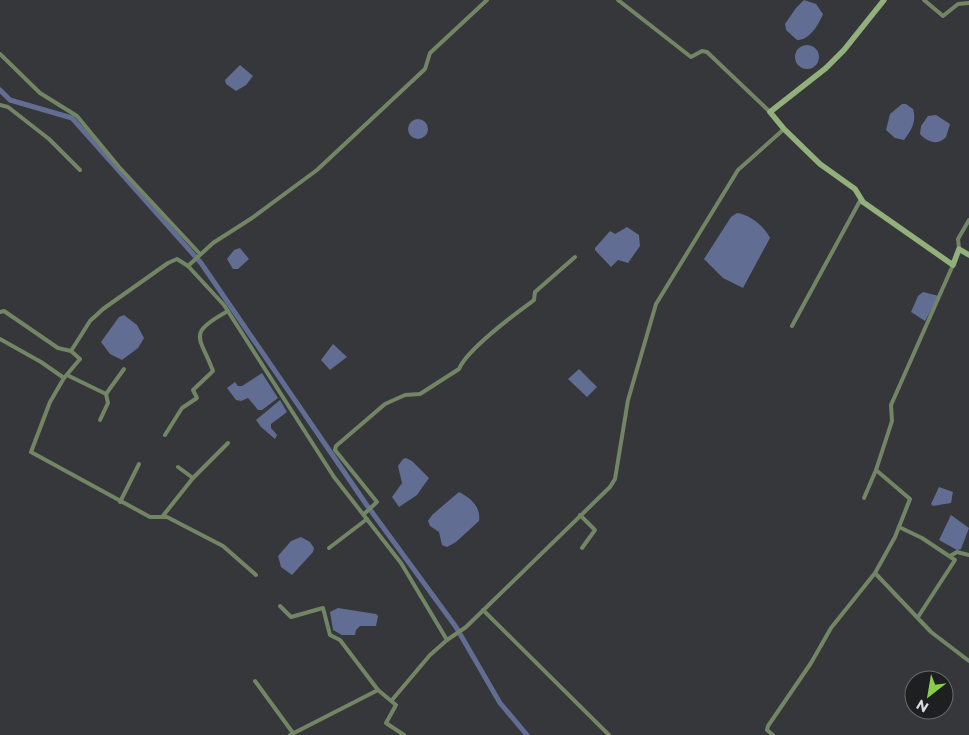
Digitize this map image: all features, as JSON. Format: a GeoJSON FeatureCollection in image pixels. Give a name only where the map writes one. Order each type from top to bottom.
{"type":"FeatureCollection","features":[{"type":"Feature","properties":{"kind":"street"},"geometry":{"type":"LineString","coordinates":[[188,266],[199,255],[298,186],[355,137],[376,114],[425,70],[427,58],[436,47],[487,0]]}},
{"type":"Feature","properties":{"kind":"street"},"geometry":{"type":"LineString","coordinates":[[618,0],[691,57],[702,51],[707,52],[770,112],[784,129],[820,164],[855,189],[861,198],[880,215],[954,264]]}},
{"type":"Feature","properties":{"kind":"street"},"geometry":{"type":"LineString","coordinates":[[770,112],[826,68],[844,50],[884,0]]}},
{"type":"Feature","properties":{"kind":"street"},"geometry":{"type":"LineString","coordinates":[[924,0],[943,16],[958,4],[969,3]]}},
{"type":"Feature","properties":{"kind":"street"},"geometry":{"type":"LineString","coordinates":[[0,54],[40,93],[78,116],[119,167],[199,255]]}},
{"type":"Feature","properties":{"kind":"street"},"geometry":{"type":"LineString","coordinates":[[0,105],[8,107],[50,139],[80,170]]}},
{"type":"Feature","properties":{"kind":"street"},"geometry":{"type":"LineString","coordinates":[[392,700],[430,655],[466,627],[610,487],[614,479],[628,400],[656,304],[674,271],[705,228],[738,170],[784,129]]}},
{"type":"Feature","properties":{"kind":"street"},"geometry":{"type":"LineString","coordinates":[[792,326],[861,198]]}},
{"type":"Feature","properties":{"kind":"street"},"geometry":{"type":"LineString","coordinates":[[864,498],[876,470],[892,421],[894,396],[954,264],[959,249],[958,239],[969,220]]}},
{"type":"Feature","properties":{"kind":"street"},"geometry":{"type":"LineString","coordinates":[[959,249],[969,255]]}},
{"type":"Feature","properties":{"kind":"street"},"geometry":{"type":"LineString","coordinates":[[366,513],[377,502],[335,450],[336,446],[385,404],[405,395],[420,394],[459,369],[460,364],[534,300],[534,292],[575,257]]}},
{"type":"Feature","properties":{"kind":"street"},"geometry":{"type":"LineString","coordinates":[[71,351],[90,321],[102,309],[177,259],[188,266],[228,312],[334,477],[366,513],[367,519],[401,563],[449,639]]}},
{"type":"Feature","properties":{"kind":"street"},"geometry":{"type":"LineString","coordinates":[[0,312],[4,311],[58,348],[71,351],[80,359],[50,402],[31,452],[150,517],[166,517],[223,546],[256,575]]}},
{"type":"Feature","properties":{"kind":"street"},"geometry":{"type":"LineString","coordinates":[[165,436],[182,408],[197,398],[193,390],[213,372],[200,344],[199,336],[202,330],[214,319],[228,312]]}},
{"type":"Feature","properties":{"kind":"street"},"geometry":{"type":"LineString","coordinates":[[0,340],[66,377],[106,394]]}},
{"type":"Feature","properties":{"kind":"street"},"geometry":{"type":"LineString","coordinates":[[100,420],[108,403],[106,394],[124,369]]}},
{"type":"Feature","properties":{"kind":"street"},"geometry":{"type":"LineString","coordinates":[[162,517],[193,478],[228,443]]}},
{"type":"Feature","properties":{"kind":"street"},"geometry":{"type":"LineString","coordinates":[[120,502],[139,464]]}},
{"type":"Feature","properties":{"kind":"street"},"geometry":{"type":"LineString","coordinates":[[178,467],[193,478]]}},
{"type":"Feature","properties":{"kind":"street"},"geometry":{"type":"LineString","coordinates":[[773,735],[767,730],[768,726],[811,663],[831,628],[875,573],[899,527],[910,499],[876,470]]}},
{"type":"Feature","properties":{"kind":"street"},"geometry":{"type":"LineString","coordinates":[[580,516],[594,530],[582,548]]}},
{"type":"Feature","properties":{"kind":"street"},"geometry":{"type":"LineString","coordinates":[[329,548],[367,519]]}},
{"type":"Feature","properties":{"kind":"street"},"geometry":{"type":"LineString","coordinates":[[899,527],[955,560],[918,617]]}},
{"type":"Feature","properties":{"kind":"street"},"geometry":{"type":"LineString","coordinates":[[950,556],[957,552],[969,555]]}},
{"type":"Feature","properties":{"kind":"street"},"geometry":{"type":"LineString","coordinates":[[875,573],[931,632],[969,661]]}},
{"type":"Feature","properties":{"kind":"street"},"geometry":{"type":"LineString","coordinates":[[280,606],[291,617],[323,608],[330,634],[340,640],[378,690],[396,705],[386,723],[404,735]]}},
{"type":"Feature","properties":{"kind":"street"},"geometry":{"type":"LineString","coordinates":[[483,610],[609,735]]}},
{"type":"Feature","properties":{"kind":"street"},"geometry":{"type":"LineString","coordinates":[[255,681],[292,734],[378,690]]}},
{"type":"Feature","properties":{"kind":"water"},"geometry":{"type":"Polygon","coordinates":[[[804,0],[816,4],[823,14],[816,27],[806,38],[797,40],[786,30],[785,24],[804,0]]]}},
{"type":"Feature","properties":{"kind":"water"},"geometry":{"type":"Polygon","coordinates":[[[807,45],[812,46],[818,52],[818,62],[812,68],[807,69],[802,68],[796,62],[795,57],[796,52],[802,46],[807,45]]]}},
{"type":"Feature","properties":{"kind":"water"},"geometry":{"type":"Polygon","coordinates":[[[240,65],[253,76],[246,85],[236,91],[226,84],[225,80],[240,65]]]}},
{"type":"Feature","properties":{"kind":"water"},"geometry":{"type":"Polygon","coordinates":[[[902,104],[906,104],[913,109],[914,113],[913,126],[904,140],[895,138],[886,130],[890,114],[902,104]]]}},
{"type":"Feature","properties":{"kind":"water"},"geometry":{"type":"Polygon","coordinates":[[[936,115],[950,124],[946,137],[943,140],[933,142],[920,134],[921,126],[928,116],[936,115]]]}},
{"type":"Feature","properties":{"kind":"water"},"geometry":{"type":"Polygon","coordinates":[[[418,119],[425,122],[428,129],[425,136],[418,139],[411,136],[408,129],[411,122],[418,119]]]}},
{"type":"Feature","properties":{"kind":"water"},"geometry":{"type":"Polygon","coordinates":[[[737,213],[747,216],[756,222],[770,238],[743,288],[723,278],[704,259],[731,217],[737,213]]]}},
{"type":"Feature","properties":{"kind":"water"},"geometry":{"type":"Polygon","coordinates":[[[627,227],[639,235],[640,246],[628,263],[618,260],[611,267],[595,248],[610,231],[615,234],[627,227]]]}},
{"type":"Feature","properties":{"kind":"water"},"geometry":{"type":"Polygon","coordinates":[[[240,248],[249,259],[238,269],[233,269],[227,259],[234,250],[240,248]]]}},
{"type":"Feature","properties":{"kind":"water"},"geometry":{"type":"Polygon","coordinates":[[[923,292],[939,296],[925,321],[911,312],[918,296],[923,292]]]}},
{"type":"Feature","properties":{"kind":"water"},"geometry":{"type":"Polygon","coordinates":[[[124,315],[137,325],[144,338],[138,348],[122,360],[110,354],[101,342],[119,317],[124,315]]]}},
{"type":"Feature","properties":{"kind":"water"},"geometry":{"type":"Polygon","coordinates":[[[333,344],[347,357],[330,370],[321,360],[333,344]]]}},
{"type":"Feature","properties":{"kind":"water"},"geometry":{"type":"Polygon","coordinates":[[[579,369],[597,387],[587,397],[568,379],[579,369]]]}},
{"type":"Feature","properties":{"kind":"water"},"geometry":{"type":"Polygon","coordinates":[[[262,373],[278,398],[262,410],[258,410],[248,398],[241,401],[236,400],[227,388],[235,382],[238,386],[242,386],[262,373]]]}},
{"type":"Feature","properties":{"kind":"water"},"geometry":{"type":"Polygon","coordinates":[[[280,400],[287,412],[271,424],[271,428],[277,435],[275,439],[256,420],[280,400]]]}},
{"type":"Feature","properties":{"kind":"water"},"geometry":{"type":"Polygon","coordinates":[[[406,458],[412,461],[429,478],[417,495],[399,507],[392,497],[402,483],[398,466],[406,458]]]}},
{"type":"Feature","properties":{"kind":"water"},"geometry":{"type":"Polygon","coordinates":[[[939,487],[953,492],[951,503],[933,506],[931,504],[939,487]]]}},
{"type":"Feature","properties":{"kind":"water"},"geometry":{"type":"Polygon","coordinates":[[[459,492],[477,507],[479,521],[456,542],[447,547],[442,545],[439,532],[430,526],[428,521],[432,515],[459,492]]]}},
{"type":"Feature","properties":{"kind":"water"},"geometry":{"type":"Polygon","coordinates":[[[951,515],[969,528],[961,549],[957,550],[939,540],[951,515]]]}},
{"type":"Feature","properties":{"kind":"water"},"geometry":{"type":"Polygon","coordinates":[[[301,537],[310,542],[314,548],[313,552],[292,575],[281,567],[278,556],[291,541],[301,537]]]}},
{"type":"Feature","properties":{"kind":"water"},"geometry":{"type":"Polygon","coordinates":[[[338,608],[376,614],[378,616],[376,626],[360,626],[356,630],[355,635],[342,635],[333,630],[330,612],[338,608]]]}},
{"type":"Feature","properties":{"kind":"waterway"},"geometry":{"type":"LineString","coordinates":[[0,90],[10,100],[72,118],[201,263],[366,504],[456,627],[500,703],[527,735]]}}]}
